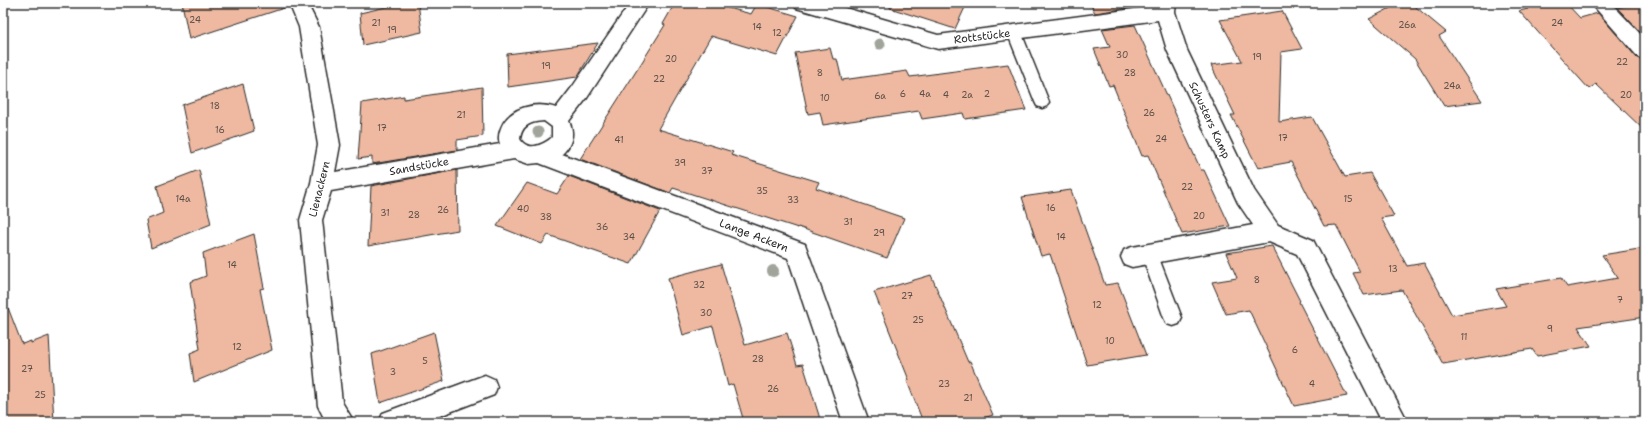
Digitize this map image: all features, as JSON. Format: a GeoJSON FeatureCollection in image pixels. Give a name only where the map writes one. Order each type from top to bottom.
{"type":"FeatureCollection","features":[{"type":"Feature","properties":{"kind":"street","name":"Lienackern"},"geometry":{"type":"LineString","coordinates":[[298,3],[309,27],[329,145],[322,183],[311,220],[330,406],[341,422]]}},
{"type":"Feature","properties":{"kind":"street"},"geometry":{"type":"LineString","coordinates":[[559,119],[580,92],[640,3]]}},
{"type":"Feature","properties":{"kind":"street","name":"Rottstücke"},"geometry":{"type":"LineString","coordinates":[[803,3],[938,42],[1014,32],[1166,8]]}},
{"type":"Feature","properties":{"kind":"street"},"geometry":{"type":"LineString","coordinates":[[1600,3],[1645,52]]}},
{"type":"Feature","properties":{"kind":"street","name":"Schusters Kamp"},"geometry":{"type":"LineString","coordinates":[[1166,8],[1177,50],[1246,196],[1270,232]]}},
{"type":"Feature","properties":{"kind":"street"},"geometry":{"type":"LineString","coordinates":[[515,150],[509,140],[512,128],[521,118],[534,113],[548,113],[559,119],[563,129],[561,139],[553,149],[541,155]]}},
{"type":"Feature","properties":{"kind":"street","name":"Sandstücke"},"geometry":{"type":"LineString","coordinates":[[322,183],[515,150],[526,155],[541,155]]}},
{"type":"Feature","properties":{"kind":"street","name":"Lange Ackern"},"geometry":{"type":"LineString","coordinates":[[541,155],[797,251],[856,422]]}},
{"type":"Feature","properties":{"kind":"street"},"geometry":{"type":"LineString","coordinates":[[1140,255],[1270,232],[1305,247],[1395,422]]}},
{"type":"Feature","properties":{"kind":"street"},"geometry":{"type":"LineString","coordinates":[[392,422],[485,387]]}},
{"type":"Feature","properties":{"kind":"lane"},"geometry":{"type":"LineString","coordinates":[[1014,32],[1042,102]]}},
{"type":"Feature","properties":{"kind":"lane"},"geometry":{"type":"LineString","coordinates":[[1140,255],[1173,318]]}},
{"type":"Feature","properties":{"kind":"building"},"geometry":{"type":"Polygon","coordinates":[[[182,3],[283,3],[284,8],[189,39],[182,3]]]}},
{"type":"Feature","properties":{"kind":"building"},"geometry":{"type":"Polygon","coordinates":[[[404,3],[418,3],[422,32],[363,45],[360,13],[404,3]]]}},
{"type":"Feature","properties":{"kind":"building"},"geometry":{"type":"Polygon","coordinates":[[[675,3],[710,3],[751,14],[757,4],[798,16],[777,56],[711,36],[658,129],[733,152],[731,155],[819,182],[816,188],[904,218],[887,258],[798,227],[673,188],[670,193],[580,159],[665,25],[663,24],[675,3]]]}},
{"type":"Feature","properties":{"kind":"building"},"geometry":{"type":"Polygon","coordinates":[[[891,3],[967,3],[955,29],[890,8],[891,3]]]}},
{"type":"Feature","properties":{"kind":"building"},"geometry":{"type":"Polygon","coordinates":[[[1090,3],[1125,3],[1128,8],[1095,13],[1090,3]]]}},
{"type":"Feature","properties":{"kind":"building"},"geometry":{"type":"Polygon","coordinates":[[[1400,3],[1411,3],[1446,32],[1439,36],[1482,101],[1444,106],[1415,59],[1369,19],[1400,3]]]}},
{"type":"Feature","properties":{"kind":"building"},"geometry":{"type":"Polygon","coordinates":[[[1522,3],[1566,3],[1580,18],[1598,13],[1637,58],[1645,61],[1645,131],[1596,84],[1589,89],[1519,11],[1528,9],[1522,3]]]}},
{"type":"Feature","properties":{"kind":"building"},"geometry":{"type":"Polygon","coordinates":[[[1635,3],[1645,3],[1645,37],[1617,8],[1635,3]]]}},
{"type":"Feature","properties":{"kind":"building"},"geometry":{"type":"Polygon","coordinates":[[[1282,11],[1302,49],[1281,52],[1279,122],[1312,117],[1345,177],[1370,173],[1394,216],[1381,218],[1407,266],[1424,263],[1452,315],[1506,306],[1496,289],[1561,278],[1567,287],[1618,278],[1602,255],[1645,248],[1645,317],[1578,327],[1591,346],[1537,356],[1532,349],[1443,364],[1402,290],[1364,295],[1353,273],[1360,272],[1336,225],[1324,226],[1291,162],[1258,168],[1231,115],[1235,115],[1211,65],[1242,61],[1220,20],[1282,11]]]}},
{"type":"Feature","properties":{"kind":"building"},"geometry":{"type":"Polygon","coordinates":[[[1135,25],[1201,170],[1204,170],[1230,226],[1182,234],[1148,155],[1142,156],[1113,85],[1109,86],[1094,49],[1110,47],[1102,29],[1135,25]]]}},
{"type":"Feature","properties":{"kind":"building"},"geometry":{"type":"Polygon","coordinates":[[[598,43],[577,77],[508,87],[507,54],[598,43]]]}},
{"type":"Feature","properties":{"kind":"building"},"geometry":{"type":"Polygon","coordinates":[[[830,48],[833,59],[837,59],[842,80],[907,71],[910,77],[1008,64],[1026,110],[965,119],[963,113],[922,119],[919,111],[823,125],[820,112],[808,114],[795,53],[830,48]]]}},
{"type":"Feature","properties":{"kind":"building"},"geometry":{"type":"Polygon","coordinates":[[[243,84],[254,131],[192,153],[182,105],[243,84]]]}},
{"type":"Feature","properties":{"kind":"building"},"geometry":{"type":"Polygon","coordinates":[[[482,87],[483,136],[457,140],[457,150],[372,164],[372,157],[358,159],[362,103],[404,96],[404,99],[482,87]]]}},
{"type":"Feature","properties":{"kind":"building"},"geometry":{"type":"Polygon","coordinates":[[[199,170],[211,224],[151,248],[146,220],[163,213],[157,186],[199,170]]]}},
{"type":"Feature","properties":{"kind":"building"},"geometry":{"type":"Polygon","coordinates":[[[457,170],[458,230],[368,246],[371,186],[457,170]]]}},
{"type":"Feature","properties":{"kind":"building"},"geometry":{"type":"Polygon","coordinates":[[[569,176],[660,211],[631,264],[548,235],[542,244],[497,226],[527,183],[557,194],[569,176]]]}},
{"type":"Feature","properties":{"kind":"building"},"geometry":{"type":"Polygon","coordinates":[[[1071,190],[1105,285],[1118,283],[1146,355],[1087,365],[1050,254],[1041,256],[1022,197],[1071,190]]]}},
{"type":"Feature","properties":{"kind":"building"},"geometry":{"type":"Polygon","coordinates":[[[254,234],[264,288],[260,289],[272,350],[194,382],[190,353],[200,349],[190,282],[206,276],[203,253],[254,234]]]}},
{"type":"Feature","properties":{"kind":"building"},"geometry":{"type":"Polygon","coordinates":[[[1272,246],[1347,396],[1294,406],[1249,310],[1226,314],[1212,282],[1237,278],[1226,253],[1272,246]]]}},
{"type":"Feature","properties":{"kind":"building"},"geometry":{"type":"Polygon","coordinates":[[[721,264],[745,345],[787,333],[797,365],[803,364],[821,422],[744,422],[733,384],[728,386],[713,326],[683,335],[668,278],[721,264]]]}},
{"type":"Feature","properties":{"kind":"building"},"geometry":{"type":"Polygon","coordinates":[[[931,275],[968,362],[970,361],[993,415],[971,422],[923,422],[907,381],[909,380],[874,292],[931,275]]]}},
{"type":"Feature","properties":{"kind":"building"},"geometry":{"type":"Polygon","coordinates":[[[5,300],[22,344],[31,341],[31,343],[49,336],[54,422],[3,422],[3,301],[5,300]]]}},
{"type":"Feature","properties":{"kind":"building"},"geometry":{"type":"Polygon","coordinates":[[[434,332],[444,381],[380,403],[372,354],[434,332]]]}}]}
